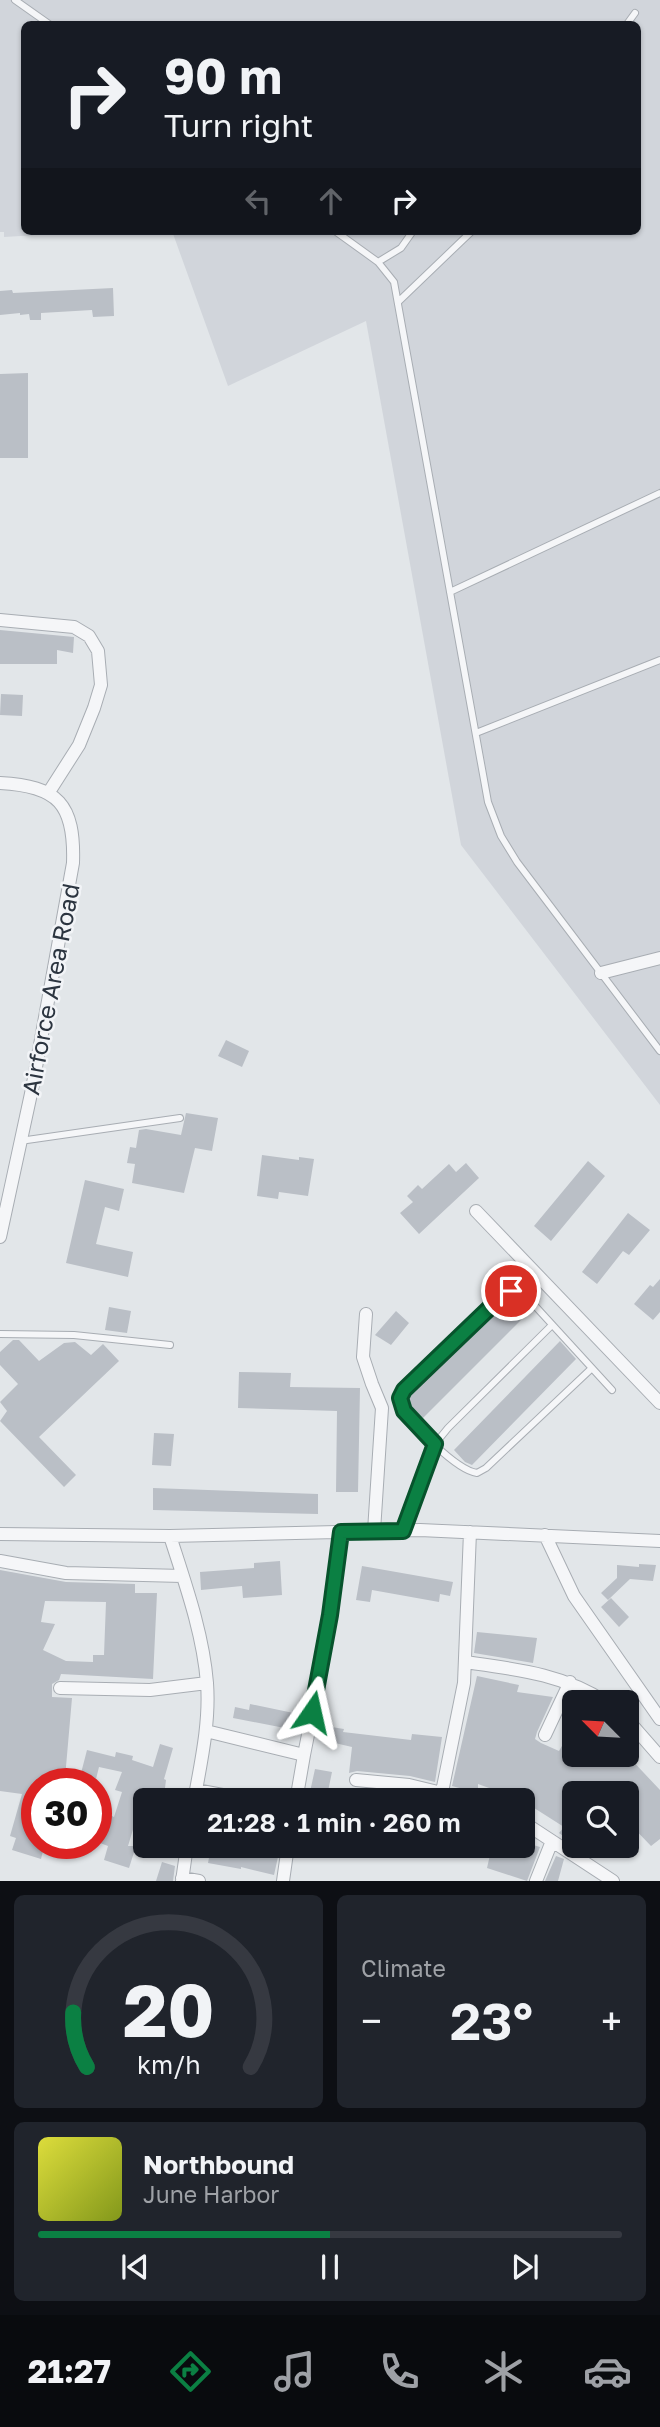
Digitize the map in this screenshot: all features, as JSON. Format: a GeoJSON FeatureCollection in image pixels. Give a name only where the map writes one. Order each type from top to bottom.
{"type":"FeatureCollection","features":[{"type":"Feature","properties":{"kind":"street"},"geometry":{"type":"LineString","coordinates":[[0,620],[74,627],[89,636],[98,651],[101,685],[79,745],[49,792],[35,786],[2,783]]}},
{"type":"Feature","properties":{"kind":"street","name":"Airforce Area Road"},"geometry":{"type":"LineString","coordinates":[[0,1237],[73,863],[74,839],[70,822],[62,806],[49,792]]}},
{"type":"Feature","properties":{"kind":"street"},"geometry":{"type":"LineString","coordinates":[[601,973],[660,958]]}},
{"type":"Feature","properties":{"kind":"street"},"geometry":{"type":"LineString","coordinates":[[476,1211],[660,1403]]}},
{"type":"Feature","properties":{"kind":"street"},"geometry":{"type":"LineString","coordinates":[[366,1314],[363,1357],[382,1408],[374,1531]]}},
{"type":"Feature","properties":{"kind":"street"},"geometry":{"type":"LineString","coordinates":[[0,1534],[170,1536],[403,1531],[658,1540],[660,1527]]}},
{"type":"Feature","properties":{"kind":"street"},"geometry":{"type":"LineString","coordinates":[[298,1788],[321,1669],[341,1532]]}},
{"type":"Feature","properties":{"kind":"street"},"geometry":{"type":"LineString","coordinates":[[443,1788],[464,1683],[470,1532]]}},
{"type":"Feature","properties":{"kind":"street"},"geometry":{"type":"LineString","coordinates":[[545,1535],[574,1596],[660,1719]]}},
{"type":"Feature","properties":{"kind":"street"},"geometry":{"type":"LineString","coordinates":[[170,1536],[201,1645],[207,1683],[206,1731],[196,1788]]}},
{"type":"Feature","properties":{"kind":"street"},"geometry":{"type":"LineString","coordinates":[[0,1561],[66,1573],[182,1576]]}},
{"type":"Feature","properties":{"kind":"street"},"geometry":{"type":"LineString","coordinates":[[465,1662],[531,1672],[570,1682],[588,1690]]}},
{"type":"Feature","properties":{"kind":"street"},"geometry":{"type":"LineString","coordinates":[[545,1735],[570,1682]]}},
{"type":"Feature","properties":{"kind":"street"},"geometry":{"type":"LineString","coordinates":[[60,1688],[150,1690],[207,1683]]}},
{"type":"Feature","properties":{"kind":"street"},"geometry":{"type":"LineString","coordinates":[[206,1731],[304,1755]]}},
{"type":"Feature","properties":{"kind":"street"},"geometry":{"type":"LineString","coordinates":[[639,1733],[660,1757]]}},
{"type":"Feature","properties":{"kind":"street"},"geometry":{"type":"LineString","coordinates":[[356,1780],[423,1788]]}},
{"type":"Feature","properties":{"kind":"street"},"geometry":{"type":"LineString","coordinates":[[535,1829],[613,1881]]}},
{"type":"Feature","properties":{"kind":"street"},"geometry":{"type":"LineString","coordinates":[[536,1881],[552,1840]]}},
{"type":"Feature","properties":{"kind":"street"},"geometry":{"type":"LineString","coordinates":[[185,1858],[182,1879],[199,1881]]}},
{"type":"Feature","properties":{"kind":"street"},"geometry":{"type":"LineString","coordinates":[[283,1881],[286,1858]]}},
{"type":"Feature","properties":{"kind":"lane"},"geometry":{"type":"LineString","coordinates":[[15,0],[45,21]]}},
{"type":"Feature","properties":{"kind":"lane"},"geometry":{"type":"LineString","coordinates":[[629,21],[635,13]]}},
{"type":"Feature","properties":{"kind":"lane"},"geometry":{"type":"LineString","coordinates":[[341,235],[378,262],[394,282],[488,802],[501,836],[517,862],[660,1051]]}},
{"type":"Feature","properties":{"kind":"lane"},"geometry":{"type":"LineString","coordinates":[[378,262],[401,248],[410,235]]}},
{"type":"Feature","properties":{"kind":"lane"},"geometry":{"type":"LineString","coordinates":[[398,302],[468,235]]}},
{"type":"Feature","properties":{"kind":"lane"},"geometry":{"type":"LineString","coordinates":[[450,592],[660,493]]}},
{"type":"Feature","properties":{"kind":"lane"},"geometry":{"type":"LineString","coordinates":[[476,733],[660,660]]}},
{"type":"Feature","properties":{"kind":"lane"},"geometry":{"type":"LineString","coordinates":[[20,1141],[180,1118]]}},
{"type":"Feature","properties":{"kind":"lane"},"geometry":{"type":"LineString","coordinates":[[592,1368],[486,1468],[477,1473],[463,1468],[435,1444],[404,1411],[400,1398],[404,1390],[503,1295],[511,1291],[519,1291],[526,1296],[551,1326],[592,1368],[611,1390]]}},
{"type":"Feature","properties":{"kind":"lane"},"geometry":{"type":"LineString","coordinates":[[403,1531],[435,1444],[551,1326]]}},
{"type":"Feature","properties":{"kind":"lane"},"geometry":{"type":"LineString","coordinates":[[0,1334],[74,1335],[170,1345]]}},
{"type":"Feature","properties":{"kind":"shaded area"},"geometry":{"type":"Polygon","coordinates":[[[0,0],[660,0],[660,1105],[461,845],[366,321],[228,386],[173,235],[641,235],[641,21],[21,21],[21,235],[38,235],[4,237],[4,232],[0,232],[0,0]]]}},
{"type":"Feature","properties":{"kind":"building"},"geometry":{"type":"Polygon","coordinates":[[[113,288],[114,316],[93,317],[92,310],[41,313],[41,320],[30,320],[29,314],[0,315],[0,291],[12,290],[13,293],[113,288]]]}},
{"type":"Feature","properties":{"kind":"building"},"geometry":{"type":"Polygon","coordinates":[[[28,373],[28,458],[0,458],[0,374],[28,373]]]}},
{"type":"Feature","properties":{"kind":"building"},"geometry":{"type":"Polygon","coordinates":[[[0,630],[74,637],[73,653],[57,650],[57,664],[0,664],[0,630]]]}},
{"type":"Feature","properties":{"kind":"building"},"geometry":{"type":"Polygon","coordinates":[[[1,694],[23,695],[22,716],[0,715],[1,694]]]}},
{"type":"Feature","properties":{"kind":"building"},"geometry":{"type":"Polygon","coordinates":[[[226,1040],[249,1051],[242,1067],[218,1056],[226,1040]]]}},
{"type":"Feature","properties":{"kind":"building"},"geometry":{"type":"Polygon","coordinates":[[[186,1113],[218,1118],[212,1151],[195,1148],[184,1193],[132,1183],[135,1164],[127,1163],[130,1147],[136,1148],[139,1130],[181,1135],[186,1113]]]}},
{"type":"Feature","properties":{"kind":"building"},"geometry":{"type":"Polygon","coordinates":[[[262,1155],[299,1160],[299,1157],[314,1159],[308,1196],[279,1192],[278,1199],[257,1196],[262,1155]]]}},
{"type":"Feature","properties":{"kind":"building"},"geometry":{"type":"Polygon","coordinates":[[[588,1161],[605,1176],[551,1241],[534,1226],[588,1161]]]}},
{"type":"Feature","properties":{"kind":"building"},"geometry":{"type":"Polygon","coordinates":[[[466,1163],[479,1178],[419,1234],[400,1213],[413,1202],[407,1196],[418,1185],[422,1189],[449,1164],[456,1172],[466,1163]]]}},
{"type":"Feature","properties":{"kind":"building"},"geometry":{"type":"Polygon","coordinates":[[[85,1180],[124,1189],[119,1211],[105,1207],[96,1244],[133,1252],[128,1277],[66,1263],[85,1180]]]}},
{"type":"Feature","properties":{"kind":"building"},"geometry":{"type":"Polygon","coordinates":[[[628,1213],[650,1230],[629,1255],[623,1251],[597,1284],[582,1272],[628,1213]]]}},
{"type":"Feature","properties":{"kind":"building"},"geometry":{"type":"Polygon","coordinates":[[[660,1279],[660,1312],[653,1320],[634,1304],[650,1285],[653,1287],[660,1279]]]}},
{"type":"Feature","properties":{"kind":"building"},"geometry":{"type":"Polygon","coordinates":[[[510,1298],[527,1314],[423,1418],[406,1403],[409,1394],[510,1298]]]}},
{"type":"Feature","properties":{"kind":"building"},"geometry":{"type":"Polygon","coordinates":[[[109,1307],[131,1311],[127,1333],[105,1330],[109,1307]]]}},
{"type":"Feature","properties":{"kind":"building"},"geometry":{"type":"Polygon","coordinates":[[[396,1311],[409,1323],[391,1345],[375,1335],[396,1311]]]}},
{"type":"Feature","properties":{"kind":"building"},"geometry":{"type":"Polygon","coordinates":[[[13,1340],[19,1340],[39,1361],[64,1343],[75,1342],[91,1355],[103,1344],[119,1361],[39,1437],[76,1475],[64,1487],[0,1421],[7,1411],[0,1402],[18,1384],[0,1365],[0,1352],[13,1340]]]}},
{"type":"Feature","properties":{"kind":"building"},"geometry":{"type":"Polygon","coordinates":[[[560,1341],[576,1359],[472,1465],[465,1462],[454,1450],[560,1341]]]}},
{"type":"Feature","properties":{"kind":"building"},"geometry":{"type":"Polygon","coordinates":[[[239,1372],[291,1373],[290,1387],[360,1388],[358,1492],[336,1492],[337,1411],[238,1408],[239,1372]]]}},
{"type":"Feature","properties":{"kind":"building"},"geometry":{"type":"Polygon","coordinates":[[[154,1433],[174,1434],[171,1466],[152,1465],[154,1433]]]}},
{"type":"Feature","properties":{"kind":"building"},"geometry":{"type":"Polygon","coordinates":[[[153,1488],[318,1494],[318,1514],[153,1510],[153,1488]]]}},
{"type":"Feature","properties":{"kind":"building"},"geometry":{"type":"Polygon","coordinates":[[[280,1561],[282,1595],[243,1598],[242,1586],[201,1590],[200,1572],[254,1568],[254,1563],[280,1561]]]}},
{"type":"Feature","properties":{"kind":"building"},"geometry":{"type":"Polygon","coordinates":[[[639,1564],[656,1565],[653,1581],[630,1579],[608,1600],[601,1593],[617,1578],[617,1565],[639,1567],[639,1564]]]}},
{"type":"Feature","properties":{"kind":"building"},"geometry":{"type":"Polygon","coordinates":[[[362,1566],[453,1582],[450,1596],[440,1594],[439,1602],[372,1590],[370,1602],[356,1600],[362,1566]]]}},
{"type":"Feature","properties":{"kind":"building"},"geometry":{"type":"Polygon","coordinates":[[[0,1570],[66,1582],[135,1584],[135,1593],[157,1593],[153,1679],[61,1674],[59,1680],[52,1684],[52,1697],[72,1698],[66,1768],[21,1768],[21,1794],[0,1791],[0,1570]],[[45,1601],[41,1622],[55,1624],[43,1650],[66,1661],[93,1662],[93,1655],[104,1655],[106,1602],[45,1601]]]}},
{"type":"Feature","properties":{"kind":"building"},"geometry":{"type":"Polygon","coordinates":[[[611,1598],[629,1617],[619,1627],[601,1607],[611,1598]]]}},
{"type":"Feature","properties":{"kind":"building"},"geometry":{"type":"Polygon","coordinates":[[[477,1632],[537,1638],[533,1663],[474,1653],[477,1632]]]}},
{"type":"Feature","properties":{"kind":"building"},"geometry":{"type":"Polygon","coordinates":[[[477,1676],[519,1685],[517,1692],[553,1697],[535,1739],[559,1751],[562,1746],[562,1768],[639,1768],[660,1790],[660,1839],[651,1846],[639,1834],[639,1781],[562,1781],[562,1826],[535,1809],[535,1788],[489,1788],[478,1784],[478,1788],[452,1786],[477,1676]]]}},
{"type":"Feature","properties":{"kind":"building"},"geometry":{"type":"Polygon","coordinates":[[[250,1704],[303,1715],[300,1731],[233,1718],[235,1707],[249,1710],[250,1704]]]}},
{"type":"Feature","properties":{"kind":"building"},"geometry":{"type":"Polygon","coordinates":[[[325,1726],[344,1729],[343,1732],[411,1740],[412,1734],[442,1737],[435,1782],[410,1776],[357,1771],[349,1773],[352,1747],[322,1740],[325,1726]]]}},
{"type":"Feature","properties":{"kind":"building"},"geometry":{"type":"Polygon","coordinates":[[[160,1744],[173,1748],[164,1779],[165,1788],[133,1788],[133,1829],[128,1846],[133,1846],[133,1855],[129,1868],[104,1860],[112,1859],[112,1816],[114,1817],[122,1792],[115,1790],[122,1772],[112,1768],[82,1768],[87,1750],[115,1757],[116,1752],[133,1756],[132,1760],[153,1767],[160,1744]]]}},
{"type":"Feature","properties":{"kind":"building"},"geometry":{"type":"Polygon","coordinates":[[[315,1769],[332,1772],[329,1788],[311,1788],[315,1769]]]}},
{"type":"Feature","properties":{"kind":"building"},"geometry":{"type":"Polygon","coordinates":[[[21,1798],[21,1853],[12,1850],[16,1838],[10,1836],[21,1798]]]}},
{"type":"Feature","properties":{"kind":"building"},"geometry":{"type":"Polygon","coordinates":[[[535,1846],[540,1847],[527,1881],[487,1868],[489,1858],[535,1858],[535,1846]]]}},
{"type":"Feature","properties":{"kind":"building"},"geometry":{"type":"Polygon","coordinates":[[[556,1856],[564,1859],[558,1881],[545,1881],[556,1856]]]}},
{"type":"Feature","properties":{"kind":"building"},"geometry":{"type":"Polygon","coordinates":[[[209,1858],[278,1858],[274,1875],[208,1863],[209,1858]]]}},
{"type":"Feature","properties":{"kind":"building"},"geometry":{"type":"Polygon","coordinates":[[[162,1862],[175,1866],[173,1881],[156,1881],[162,1862]]]}},
{"type":"Feature","properties":{"kind":"route"},"geometry":{"type":"LineString","coordinates":[[312,1712],[330,1615],[341,1532],[403,1531],[435,1444],[404,1411],[400,1398],[404,1390],[503,1295],[511,1291]]}}]}
